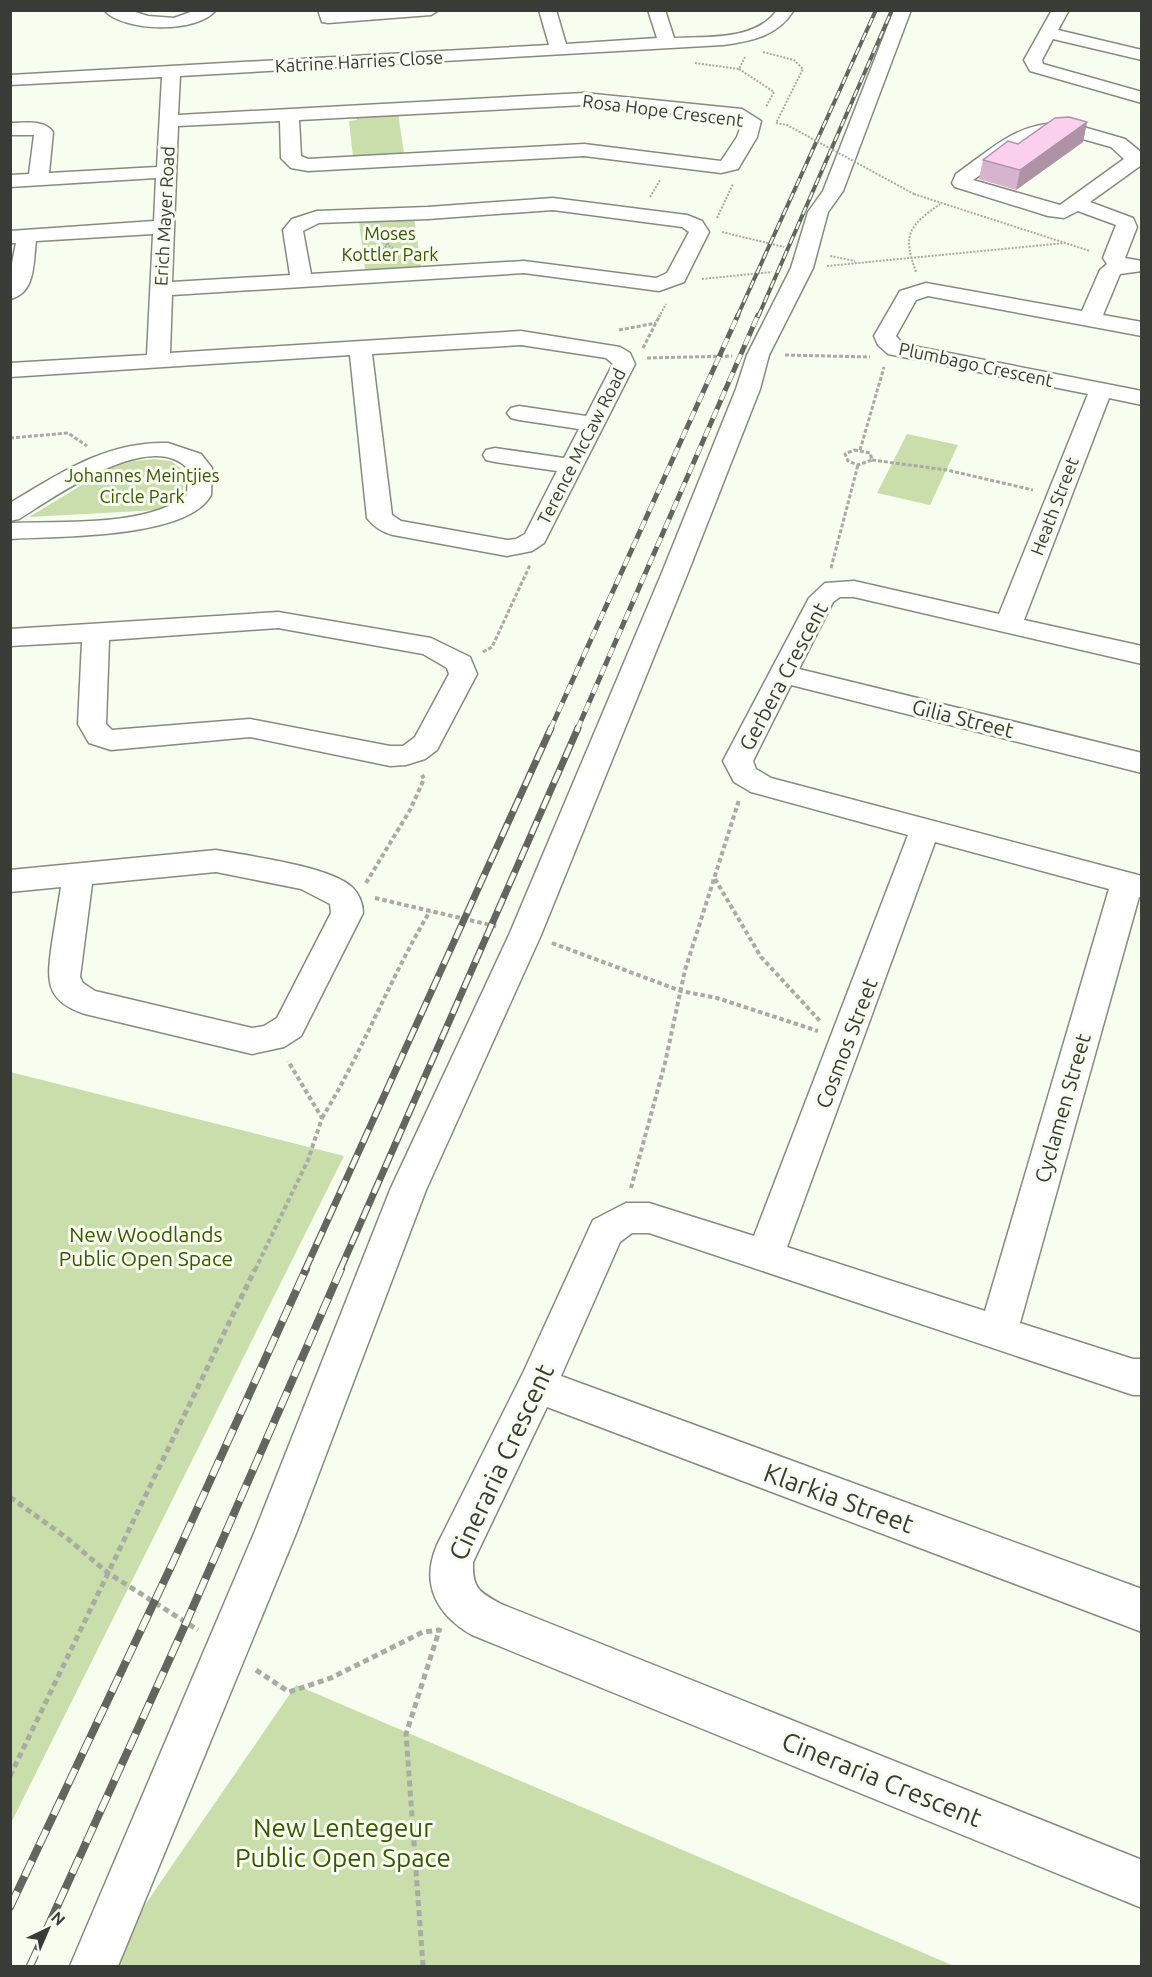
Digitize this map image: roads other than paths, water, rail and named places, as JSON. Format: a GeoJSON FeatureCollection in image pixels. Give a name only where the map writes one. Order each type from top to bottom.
{"type":"FeatureCollection","features":[{"type":"Feature","properties":{"kind":"street"},"geometry":{"type":"LineString","coordinates":[[112,10],[141,21],[159,22],[196,18],[208,10]]}},
{"type":"Feature","properties":{"kind":"street"},"geometry":{"type":"LineString","coordinates":[[332,62],[327,14],[431,10]]}},
{"type":"Feature","properties":{"kind":"street"},"geometry":{"type":"LineString","coordinates":[[547,10],[559,50]]}},
{"type":"Feature","properties":{"kind":"street"},"geometry":{"type":"LineString","coordinates":[[656,10],[667,44]]}},
{"type":"Feature","properties":{"kind":"street","name":"Katrine Harries Close"},"geometry":{"type":"LineString","coordinates":[[10,80],[708,42],[764,30],[783,18],[786,10]]}},
{"type":"Feature","properties":{"kind":"street"},"geometry":{"type":"LineString","coordinates":[[94,1966],[276,1531],[408,1191],[525,935],[674,575],[748,389],[758,355],[804,260],[818,212],[833,191],[888,43],[903,10]]}},
{"type":"Feature","properties":{"kind":"street"},"geometry":{"type":"LineString","coordinates":[[1061,10],[1033,60],[1036,67],[1142,98]]}},
{"type":"Feature","properties":{"kind":"street"},"geometry":{"type":"LineString","coordinates":[[1048,33],[1142,55]]}},
{"type":"Feature","properties":{"kind":"street","name":"Erich Mayer Road"},"geometry":{"type":"LineString","coordinates":[[158,360],[171,71]]}},
{"type":"Feature","properties":{"kind":"street","name":"Rosa Hope Crescent"},"geometry":{"type":"LineString","coordinates":[[169,121],[593,99],[749,117],[752,121],[747,137],[731,165],[728,166],[716,167],[584,150],[303,165],[291,158],[289,115]]}},
{"type":"Feature","properties":{"kind":"street"},"geometry":{"type":"LineString","coordinates":[[10,129],[35,128],[44,132],[38,180]]}},
{"type":"Feature","properties":{"kind":"street"},"geometry":{"type":"LineString","coordinates":[[1042,129],[1081,131],[1118,143],[1135,156],[1133,162],[1076,204],[1064,212],[1054,212],[966,185],[961,181],[1027,133],[1042,129]]}},
{"type":"Feature","properties":{"kind":"street"},"geometry":{"type":"LineString","coordinates":[[10,182],[166,172]]}},
{"type":"Feature","properties":{"kind":"street"},"geometry":{"type":"LineString","coordinates":[[161,288],[301,280],[365,276],[525,267],[653,285],[665,284],[674,280],[699,232],[695,225],[681,220],[553,204],[310,219],[295,226],[293,230],[301,280]]}},
{"type":"Feature","properties":{"kind":"street"},"geometry":{"type":"LineString","coordinates":[[1076,204],[1126,222],[1116,262],[1109,272],[1090,319]]}},
{"type":"Feature","properties":{"kind":"street"},"geometry":{"type":"LineString","coordinates":[[10,293],[19,286],[19,237],[164,227]]}},
{"type":"Feature","properties":{"kind":"street"},"geometry":{"type":"LineString","coordinates":[[1116,262],[1142,266]]}},
{"type":"Feature","properties":{"kind":"street","name":"Plumbago Crescent"},"geometry":{"type":"LineString","coordinates":[[1142,329],[926,289],[908,296],[886,340],[896,349],[1142,398]]}},
{"type":"Feature","properties":{"kind":"street","name":"Terence McCaw Road"},"geometry":{"type":"LineString","coordinates":[[10,370],[158,360],[521,338],[612,352],[622,358],[624,364],[535,538],[523,546],[507,548],[400,528],[383,521],[379,514],[360,348]]}},
{"type":"Feature","properties":{"kind":"street","name":"Heath Street"},"geometry":{"type":"LineString","coordinates":[[1009,623],[1101,390]]}},
{"type":"Feature","properties":{"kind":"street"},"geometry":{"type":"LineString","coordinates":[[519,413],[593,424]]}},
{"type":"Feature","properties":{"kind":"street"},"geometry":{"type":"LineString","coordinates":[[10,514],[107,459],[160,450],[186,455],[200,468],[201,492],[186,510],[165,518],[10,531]]}},
{"type":"Feature","properties":{"kind":"street"},"geometry":{"type":"LineString","coordinates":[[495,455],[571,466]]}},
{"type":"Feature","properties":{"kind":"street","name":"Gerbera Crescent"},"geometry":{"type":"LineString","coordinates":[[1134,885],[761,785],[744,775],[738,761],[822,598],[834,589],[854,588],[1142,655]]}},
{"type":"Feature","properties":{"kind":"street"},"geometry":{"type":"LineString","coordinates":[[10,638],[96,632],[278,620],[431,647],[460,663],[463,674],[427,743],[414,753],[390,756],[250,728],[118,740],[104,738],[95,732],[92,724],[96,632]]}},
{"type":"Feature","properties":{"kind":"street","name":"Gilia Street"},"geometry":{"type":"LineString","coordinates":[[784,674],[1142,762]]}},
{"type":"Feature","properties":{"kind":"street","name":"Cosmos Street"},"geometry":{"type":"LineString","coordinates":[[765,1256],[926,829]]}},
{"type":"Feature","properties":{"kind":"street"},"geometry":{"type":"LineString","coordinates":[[10,880],[216,861],[325,884],[349,893],[347,913],[289,1028],[272,1038],[252,1041],[76,997],[70,991],[64,977],[78,874]]}},
{"type":"Feature","properties":{"kind":"street","name":"Cyclamen Street"},"geometry":{"type":"LineString","coordinates":[[998,1333],[1134,885]]}},
{"type":"Feature","properties":{"kind":"street","name":"Cineraria Crescent"},"geometry":{"type":"LineString","coordinates":[[765,1256],[650,1218],[626,1218],[606,1231],[537,1385],[452,1560],[450,1576],[453,1590],[465,1608],[487,1620],[1142,1884]]}},
{"type":"Feature","properties":{"kind":"street"},"geometry":{"type":"LineString","coordinates":[[765,1256],[1133,1377],[1142,1377]]}},
{"type":"Feature","properties":{"kind":"street","name":"Klarkia Street"},"geometry":{"type":"LineString","coordinates":[[537,1385],[1142,1611]]}},
{"type":"Feature","properties":{"kind":"railway"},"geometry":{"type":"LineString","coordinates":[[737,317],[876,10]]}},
{"type":"Feature","properties":{"kind":"railway"},"geometry":{"type":"LineString","coordinates":[[758,317],[892,10]]}},
{"type":"Feature","properties":{"kind":"railway"},"geometry":{"type":"LineString","coordinates":[[550,730],[738,315]]}},
{"type":"Feature","properties":{"kind":"railway"},"geometry":{"type":"LineString","coordinates":[[577,730],[758,315]]}},
{"type":"Feature","properties":{"kind":"railway"},"geometry":{"type":"LineString","coordinates":[[305,1270],[551,728]]}},
{"type":"Feature","properties":{"kind":"railway"},"geometry":{"type":"LineString","coordinates":[[340,1270],[578,728]]}},
{"type":"Feature","properties":{"kind":"railway"},"geometry":{"type":"LineString","coordinates":[[10,1907],[175,1558],[306,1269]]}},
{"type":"Feature","properties":{"kind":"railway"},"geometry":{"type":"LineString","coordinates":[[30,1966],[186,1623],[341,1269]]}},
{"type":"Feature","properties":{"kind":"park label","name":"Moses Kottler Park"},"geometry":{"type":"Point","coordinates":[390,243]}},
{"type":"Feature","properties":{"kind":"park label","name":"Johannes Meintjies Circle Park"},"geometry":{"type":"Point","coordinates":[142,485]}},
{"type":"Feature","properties":{"kind":"park label","name":"New Woodlands Public Open Space"},"geometry":{"type":"Point","coordinates":[146,1246]}},
{"type":"Feature","properties":{"kind":"park label","name":"New Lentegeur Public Open Space"},"geometry":{"type":"Point","coordinates":[343,1842]}}]}
